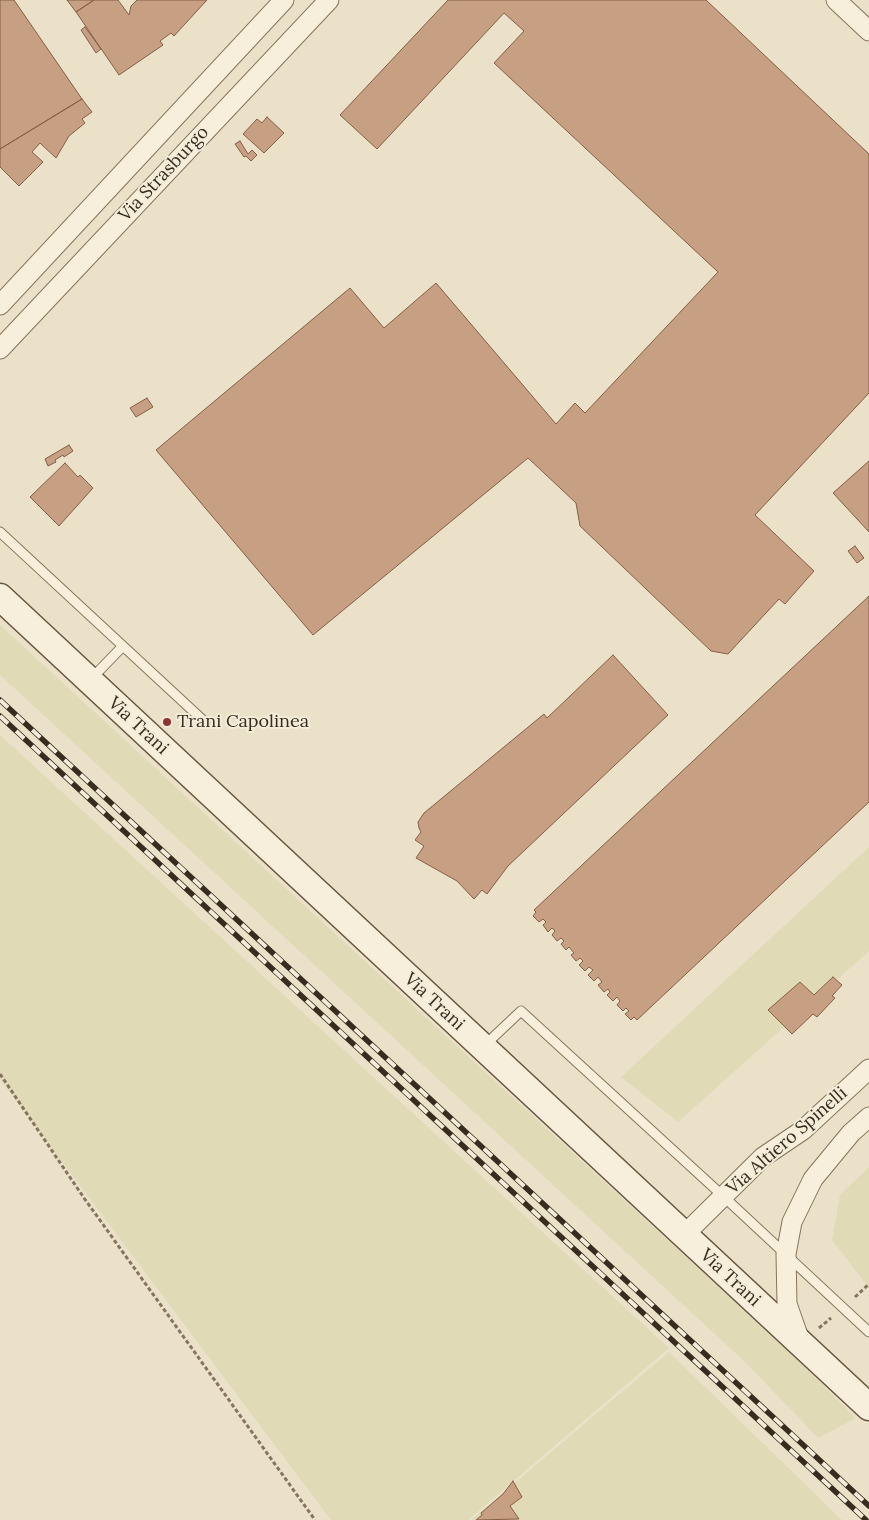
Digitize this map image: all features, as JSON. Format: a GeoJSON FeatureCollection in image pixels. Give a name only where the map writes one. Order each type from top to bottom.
{"type":"FeatureCollection","features":[{"type":"Feature","properties":{"kind":"main road","name":"Via Trani"},"geometry":{"type":"LineString","coordinates":[[0,597],[869,1407]]}},
{"type":"Feature","properties":{"kind":"street","name":"Via Strasburgo"},"geometry":{"type":"LineString","coordinates":[[0,306],[284,0]]}},
{"type":"Feature","properties":{"kind":"street","name":"Via Strasburgo"},"geometry":{"type":"LineString","coordinates":[[0,349],[329,0]]}},
{"type":"Feature","properties":{"kind":"street"},"geometry":{"type":"LineString","coordinates":[[836,0],[869,31]]}},
{"type":"Feature","properties":{"kind":"street","name":"Via Altiero Spinelli"},"geometry":{"type":"LineString","coordinates":[[684,1235],[763,1157],[803,1130],[869,1069]]}},
{"type":"Feature","properties":{"kind":"street","name":"Via Altiero Spinelli"},"geometry":{"type":"LineString","coordinates":[[802,1344],[787,1304],[786,1254],[792,1222],[813,1179],[852,1133],[869,1117]]}},
{"type":"Feature","properties":{"kind":"lane"},"geometry":{"type":"LineString","coordinates":[[0,532],[206,723]]}},
{"type":"Feature","properties":{"kind":"lane"},"geometry":{"type":"LineString","coordinates":[[90,680],[123,646]]}},
{"type":"Feature","properties":{"kind":"lane"},"geometry":{"type":"LineString","coordinates":[[483,1047],[521,1011],[869,1332]]}},
{"type":"Feature","properties":{"kind":"path"},"geometry":{"type":"LineString","coordinates":[[0,1074],[84,1198],[315,1520]]}},
{"type":"Feature","properties":{"kind":"shaded area"},"geometry":{"type":"Polygon","coordinates":[[[0,625],[789,1352],[856,1418],[818,1438],[744,1361],[0,675],[0,625]]]}},
{"type":"Feature","properties":{"kind":"shaded area"},"geometry":{"type":"Polygon","coordinates":[[[0,735],[669,1348],[468,1520],[331,1520],[0,1079],[0,735]]]}},
{"type":"Feature","properties":{"kind":"shaded area"},"geometry":{"type":"Polygon","coordinates":[[[869,847],[869,951],[678,1122],[621,1077],[869,847]]]}},
{"type":"Feature","properties":{"kind":"shaded area"},"geometry":{"type":"Polygon","coordinates":[[[869,1167],[869,1288],[832,1240],[840,1195],[869,1167]]]}},
{"type":"Feature","properties":{"kind":"shaded area"},"geometry":{"type":"Polygon","coordinates":[[[669,1352],[842,1520],[471,1520],[669,1352]]]}},
{"type":"Feature","properties":{"kind":"building"},"geometry":{"type":"Polygon","coordinates":[[[0,0],[14,0],[82,99],[0,149],[0,0]]]}},
{"type":"Feature","properties":{"kind":"building"},"geometry":{"type":"Polygon","coordinates":[[[67,0],[94,0],[76,12],[67,0]]]}},
{"type":"Feature","properties":{"kind":"building"},"geometry":{"type":"Polygon","coordinates":[[[94,0],[118,0],[129,15],[131,6],[137,0],[207,0],[174,36],[171,33],[160,41],[163,45],[119,75],[76,12],[94,0]]]}},
{"type":"Feature","properties":{"kind":"building"},"geometry":{"type":"Polygon","coordinates":[[[448,0],[706,0],[869,154],[869,393],[755,515],[814,571],[785,604],[779,599],[728,654],[711,651],[580,526],[576,503],[528,458],[313,635],[156,450],[350,288],[384,328],[436,283],[556,424],[575,403],[585,413],[718,272],[494,63],[524,31],[504,13],[377,149],[340,115],[448,0]]]}},
{"type":"Feature","properties":{"kind":"building"},"geometry":{"type":"Polygon","coordinates":[[[85,27],[101,49],[96,53],[81,30],[85,27]]]}},
{"type":"Feature","properties":{"kind":"building"},"geometry":{"type":"Polygon","coordinates":[[[82,99],[92,112],[82,119],[85,123],[69,136],[56,158],[40,143],[32,152],[43,162],[19,186],[0,167],[0,149],[82,99]]]}},
{"type":"Feature","properties":{"kind":"building"},"geometry":{"type":"Polygon","coordinates":[[[267,117],[284,133],[264,153],[243,134],[257,119],[262,123],[267,117]]]}},
{"type":"Feature","properties":{"kind":"building"},"geometry":{"type":"Polygon","coordinates":[[[240,141],[248,154],[252,150],[257,155],[251,161],[246,156],[244,157],[235,144],[240,141]]]}},
{"type":"Feature","properties":{"kind":"building"},"geometry":{"type":"Polygon","coordinates":[[[147,398],[153,407],[136,417],[130,408],[147,398]]]}},
{"type":"Feature","properties":{"kind":"building"},"geometry":{"type":"Polygon","coordinates":[[[69,445],[73,451],[64,457],[63,455],[55,460],[56,462],[48,466],[45,459],[69,445]]]}},
{"type":"Feature","properties":{"kind":"building"},"geometry":{"type":"Polygon","coordinates":[[[869,461],[869,532],[833,493],[869,461]]]}},
{"type":"Feature","properties":{"kind":"building"},"geometry":{"type":"Polygon","coordinates":[[[65,463],[78,477],[80,475],[93,488],[59,526],[30,497],[65,463]]]}},
{"type":"Feature","properties":{"kind":"building"},"geometry":{"type":"Polygon","coordinates":[[[855,546],[864,558],[857,563],[848,551],[855,546]]]}},
{"type":"Feature","properties":{"kind":"building"},"geometry":{"type":"Polygon","coordinates":[[[869,596],[869,802],[637,1020],[634,1017],[631,1020],[625,1014],[629,1011],[626,1008],[623,1011],[617,1005],[620,1001],[617,997],[613,1001],[607,995],[610,992],[608,989],[604,992],[598,985],[602,982],[598,977],[594,981],[588,975],[593,970],[589,967],[585,971],[579,965],[583,961],[580,958],[576,961],[571,955],[574,953],[569,947],[566,950],[561,944],[564,941],[561,938],[557,941],[552,935],[555,931],[552,928],[548,932],[543,925],[546,922],[543,919],[539,922],[533,916],[536,912],[534,910],[869,596]]]}},
{"type":"Feature","properties":{"kind":"building"},"geometry":{"type":"Polygon","coordinates":[[[613,655],[668,715],[508,866],[487,894],[482,890],[474,899],[457,881],[416,858],[424,846],[415,840],[421,832],[418,822],[424,813],[544,714],[547,718],[613,655]]]}},
{"type":"Feature","properties":{"kind":"building"},"geometry":{"type":"Polygon","coordinates":[[[833,977],[842,985],[832,996],[835,998],[817,1017],[813,1014],[792,1034],[768,1010],[800,982],[814,995],[833,977]]]}},
{"type":"Feature","properties":{"kind":"building"},"geometry":{"type":"Polygon","coordinates":[[[513,1481],[522,1497],[510,1506],[519,1519],[476,1520],[482,1515],[481,1513],[503,1494],[513,1481]]]}},
{"type":"Feature","properties":{"kind":"railway"},"geometry":{"type":"LineString","coordinates":[[0,700],[869,1506]]}},
{"type":"Feature","properties":{"kind":"railway"},"geometry":{"type":"LineString","coordinates":[[0,716],[866,1520]]}},
{"type":"Feature","properties":{"kind":"place","name":"Trani Capolinea"},"geometry":{"type":"Point","coordinates":[167,722]}}]}
